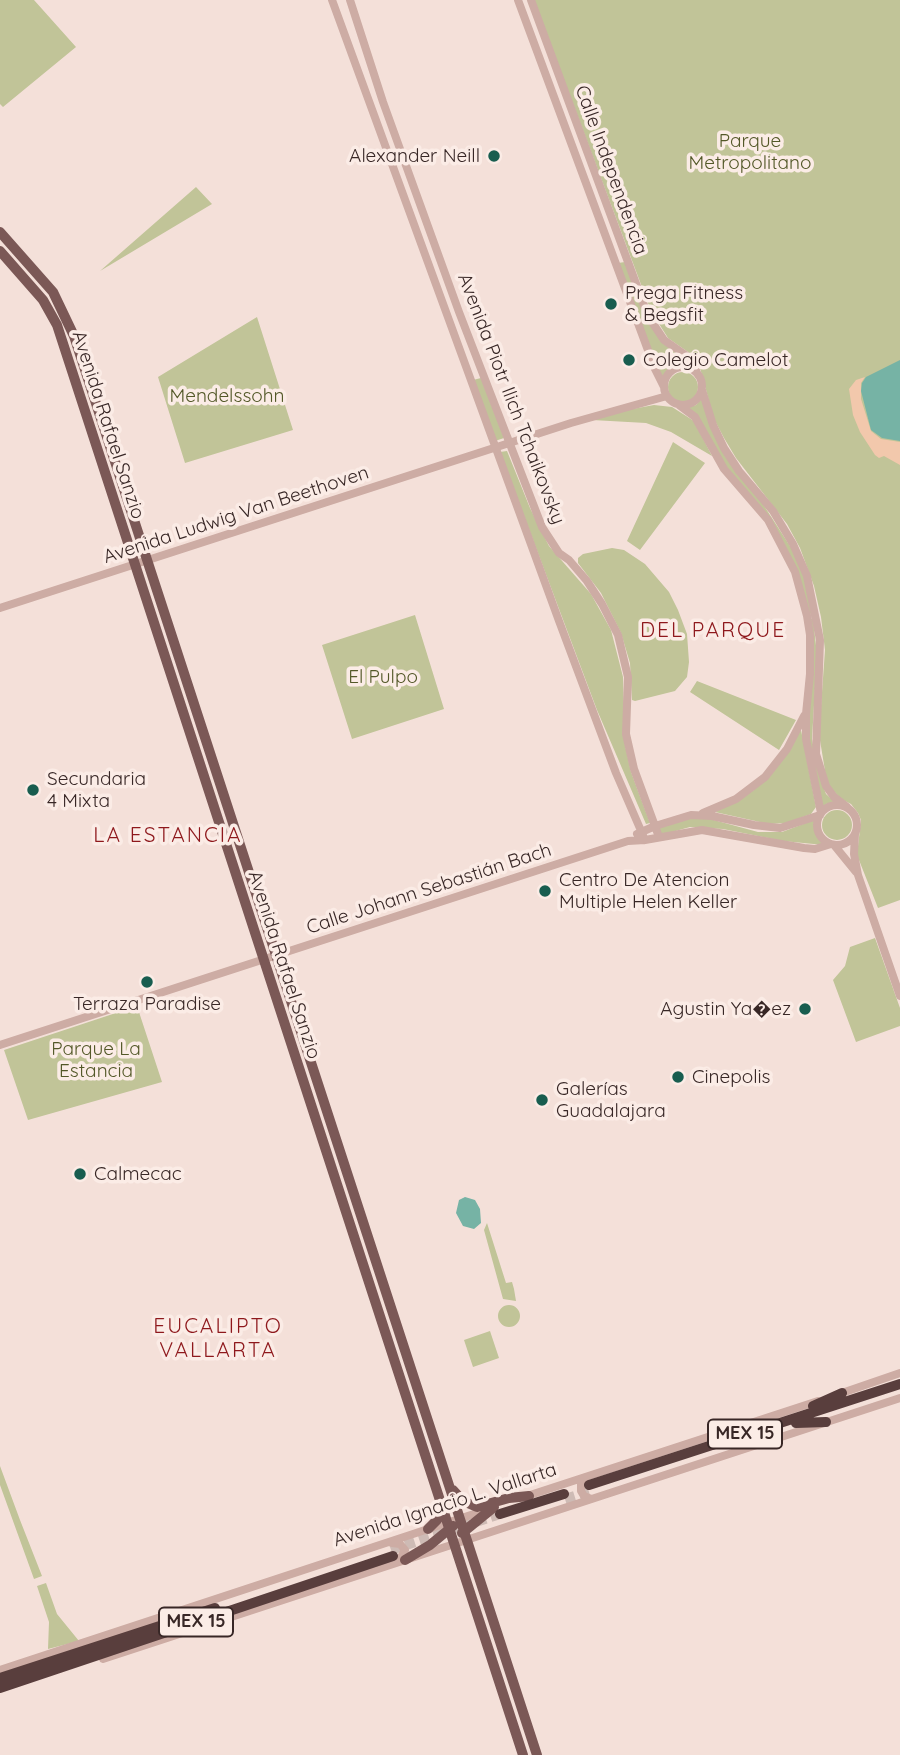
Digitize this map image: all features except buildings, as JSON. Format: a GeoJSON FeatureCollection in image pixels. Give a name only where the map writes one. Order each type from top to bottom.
{"type":"FeatureCollection","features":[{"type":"Feature","properties":{"kind":"highway","name":"Avenida Ignacio L. Vallarta"},"geometry":{"type":"LineString","coordinates":[[589,1488],[796,1423],[900,1387]]}},
{"type":"Feature","properties":{"kind":"highway","name":"Avenida Ignacio L. Vallarta"},"geometry":{"type":"LineString","coordinates":[[589,1488],[765,1428],[900,1387]]}},
{"type":"Feature","properties":{"kind":"highway"},"geometry":{"type":"LineString","coordinates":[[765,1428],[842,1393]]}},
{"type":"Feature","properties":{"kind":"highway"},"geometry":{"type":"LineString","coordinates":[[796,1423],[825,1422]]}},
{"type":"Feature","properties":{"kind":"highway","name":"Avenida Ignacio L. Vallarta"},"geometry":{"type":"LineString","coordinates":[[499,1514],[567,1499]]}},
{"type":"Feature","properties":{"kind":"highway","name":"Avenida Ignacio L. Vallarta"},"geometry":{"type":"LineString","coordinates":[[0,1690],[394,1555]]}},
{"type":"Feature","properties":{"kind":"highway","name":"Avenida Ignacio L. Vallarta"},"geometry":{"type":"LineString","coordinates":[[0,1678],[394,1555]]}},
{"type":"Feature","properties":{"kind":"highway"},"geometry":{"type":"LineString","coordinates":[[231,1617],[305,1586]]}},
{"type":"Feature","properties":{"kind":"highway"},"geometry":{"type":"LineString","coordinates":[[71,1655],[107,1635]]}},
{"type":"Feature","properties":{"kind":"highway"},"geometry":{"type":"LineString","coordinates":[[0,1690],[88,1664]]}},
{"type":"Feature","properties":{"kind":"main road","name":"Avenida Rafael Sanzio"},"geometry":{"type":"LineString","coordinates":[[0,232],[53,292],[66,316],[537,1755]]}},
{"type":"Feature","properties":{"kind":"main road","name":"Avenida Rafael Sanzio"},"geometry":{"type":"LineString","coordinates":[[0,251],[54,315],[523,1755]]}},
{"type":"Feature","properties":{"kind":"main road"},"geometry":{"type":"LineString","coordinates":[[450,1486],[463,1501],[477,1507],[509,1498],[529,1496]]}},
{"type":"Feature","properties":{"kind":"main road"},"geometry":{"type":"LineString","coordinates":[[428,1529],[437,1520],[439,1499]]}},
{"type":"Feature","properties":{"kind":"main road"},"geometry":{"type":"LineString","coordinates":[[454,1545],[499,1514]]}},
{"type":"Feature","properties":{"kind":"main road"},"geometry":{"type":"LineString","coordinates":[[394,1555],[460,1518]]}},
{"type":"Feature","properties":{"kind":"street","name":"Avenida Piotr Ilich Tchaikovsky"},"geometry":{"type":"LineString","coordinates":[[332,0],[611,761],[643,836]]}},
{"type":"Feature","properties":{"kind":"street","name":"Avenida Piotr Ilich Tchaikovsky"},"geometry":{"type":"LineString","coordinates":[[350,0],[387,114],[508,443],[546,536],[587,581],[603,604],[618,635],[628,677],[626,734],[634,769],[659,837]]}},
{"type":"Feature","properties":{"kind":"street","name":"Calle Independencia"},"geometry":{"type":"LineString","coordinates":[[518,0],[665,392]]}},
{"type":"Feature","properties":{"kind":"street","name":"Calle Independencia"},"geometry":{"type":"LineString","coordinates":[[531,0],[648,316],[663,340],[691,359],[698,375]]}},
{"type":"Feature","properties":{"kind":"street"},"geometry":{"type":"LineString","coordinates":[[858,875],[844,855],[819,832],[821,814],[808,751],[806,714],[812,615],[778,537],[761,511],[724,468],[695,417],[665,392],[666,378],[677,369],[686,368],[698,375],[713,425],[724,448],[739,471],[773,511],[793,544],[807,576],[820,660],[816,754],[826,786],[834,797],[852,811],[857,822],[855,854],[858,875],[900,996]]}},
{"type":"Feature","properties":{"kind":"street"},"geometry":{"type":"LineString","coordinates":[[679,405],[692,403],[702,390]]}},
{"type":"Feature","properties":{"kind":"street","name":"Avenida Ludwig Van Beethoven"},"geometry":{"type":"LineString","coordinates":[[0,608],[665,392]]}},
{"type":"Feature","properties":{"kind":"street"},"geometry":{"type":"LineString","coordinates":[[699,815],[737,799],[759,782],[787,749],[806,714]]}},
{"type":"Feature","properties":{"kind":"street"},"geometry":{"type":"LineString","coordinates":[[821,814],[833,806],[847,807]]}},
{"type":"Feature","properties":{"kind":"street","name":"Calle Johann Sebastián Bach"},"geometry":{"type":"LineString","coordinates":[[643,836],[655,825],[699,815],[780,828],[821,814]]}},
{"type":"Feature","properties":{"kind":"street","name":"Calle Johann Sebastián Bach"},"geometry":{"type":"LineString","coordinates":[[0,1045],[643,836],[659,837],[702,830],[804,848],[815,849],[832,845]]}},
{"type":"Feature","properties":{"kind":"street"},"geometry":{"type":"LineString","coordinates":[[832,845],[846,843],[855,834]]}},
{"type":"Feature","properties":{"kind":"street","name":"Avenida Ignacio L. Vallarta"},"geometry":{"type":"LineString","coordinates":[[465,1536],[900,1373]]}},
{"type":"Feature","properties":{"kind":"street","name":"Avenida Ignacio L. Vallarta"},"geometry":{"type":"LineString","coordinates":[[460,1518],[499,1514],[529,1496],[573,1482],[589,1488],[825,1422],[900,1398]]}},
{"type":"Feature","properties":{"kind":"street"},"geometry":{"type":"LineString","coordinates":[[567,1499],[578,1494],[573,1482]]}},
{"type":"Feature","properties":{"kind":"street","name":"Avenida Ignacio L. Vallarta"},"geometry":{"type":"LineString","coordinates":[[88,1664],[231,1617],[394,1555],[428,1529],[448,1526]]}},
{"type":"Feature","properties":{"kind":"street","name":"Avenida Ignacio L. Vallarta"},"geometry":{"type":"LineString","coordinates":[[0,1670],[107,1635],[394,1555],[454,1545]]}},
{"type":"Feature","properties":{"kind":"green space"},"geometry":{"type":"Polygon","coordinates":[[[0,0],[34,0],[76,47],[3,107],[0,104],[0,0]]]}},
{"type":"Feature","properties":{"kind":"green space","name":"Parque Metropolitano"},"geometry":{"type":"Polygon","coordinates":[[[534,0],[900,0],[900,900],[878,908],[857,855],[861,820],[851,804],[841,799],[829,786],[826,777],[819,734],[825,650],[814,586],[800,548],[787,524],[736,458],[724,438],[714,419],[700,368],[688,352],[668,338],[651,311],[534,0]]]}},
{"type":"Feature","properties":{"kind":"green space"},"geometry":{"type":"Polygon","coordinates":[[[196,187],[212,204],[100,271],[196,187]]]}},
{"type":"Feature","properties":{"kind":"green space"},"geometry":{"type":"Polygon","coordinates":[[[625,262],[644,313],[691,366],[678,366],[667,370],[663,380],[618,263],[625,262]]]}},
{"type":"Feature","properties":{"kind":"green space","name":"Mendelssohn"},"geometry":{"type":"Polygon","coordinates":[[[257,317],[293,430],[185,463],[158,377],[257,317]]]}},
{"type":"Feature","properties":{"kind":"green space"},"geometry":{"type":"Polygon","coordinates":[[[683,372],[694,376],[698,387],[694,398],[683,402],[672,398],[668,387],[672,376],[683,372]]]}},
{"type":"Feature","properties":{"kind":"green space"},"geometry":{"type":"Polygon","coordinates":[[[481,378],[504,438],[495,441],[473,380],[481,378]]]}},
{"type":"Feature","properties":{"kind":"green space"},"geometry":{"type":"Polygon","coordinates":[[[702,398],[708,419],[801,563],[815,613],[808,614],[780,536],[726,467],[687,408],[696,405],[702,398]]]}},
{"type":"Feature","properties":{"kind":"green space"},"geometry":{"type":"Polygon","coordinates":[[[654,405],[672,407],[694,421],[712,456],[671,432],[646,423],[592,420],[654,405]]]}},
{"type":"Feature","properties":{"kind":"green space"},"geometry":{"type":"Polygon","coordinates":[[[673,442],[705,463],[640,550],[627,541],[673,442]]]}},
{"type":"Feature","properties":{"kind":"green space"},"geometry":{"type":"Polygon","coordinates":[[[507,451],[549,546],[591,594],[611,630],[623,677],[625,745],[631,772],[650,823],[646,824],[597,710],[500,452],[507,451]]]}},
{"type":"Feature","properties":{"kind":"green space"},"geometry":{"type":"Polygon","coordinates":[[[612,548],[624,550],[645,564],[669,592],[678,610],[687,634],[689,662],[687,677],[675,691],[632,700],[630,663],[621,633],[601,593],[578,563],[578,558],[583,554],[612,548]]]}},
{"type":"Feature","properties":{"kind":"green space","name":"El Pulpo"},"geometry":{"type":"Polygon","coordinates":[[[415,615],[444,709],[352,739],[322,645],[415,615]]]}},
{"type":"Feature","properties":{"kind":"green space"},"geometry":{"type":"Polygon","coordinates":[[[810,619],[813,619],[817,654],[812,739],[818,772],[826,794],[836,803],[823,806],[808,738],[810,619]]]}},
{"type":"Feature","properties":{"kind":"green space"},"geometry":{"type":"Polygon","coordinates":[[[697,681],[796,720],[779,750],[690,692],[697,681]]]}},
{"type":"Feature","properties":{"kind":"green space"},"geometry":{"type":"Polygon","coordinates":[[[801,730],[816,807],[811,814],[786,823],[769,824],[715,812],[754,790],[801,730]]]}},
{"type":"Feature","properties":{"kind":"green space"},"geometry":{"type":"Polygon","coordinates":[[[837,810],[848,814],[852,825],[848,836],[837,840],[826,836],[822,825],[826,814],[837,810]]]}},
{"type":"Feature","properties":{"kind":"green space"},"geometry":{"type":"Polygon","coordinates":[[[688,819],[710,819],[758,832],[782,832],[814,820],[815,830],[824,845],[783,841],[723,829],[690,827],[661,835],[658,828],[688,819]]]}},
{"type":"Feature","properties":{"kind":"green space"},"geometry":{"type":"Polygon","coordinates":[[[875,938],[900,1008],[900,1026],[856,1042],[833,980],[845,966],[850,947],[875,938]]]}},
{"type":"Feature","properties":{"kind":"green space","name":"Parque La Estancia"},"geometry":{"type":"Polygon","coordinates":[[[137,1006],[162,1082],[28,1120],[4,1050],[137,1006]]]}},
{"type":"Feature","properties":{"kind":"green space"},"geometry":{"type":"Polygon","coordinates":[[[487,1223],[506,1283],[512,1282],[516,1301],[503,1299],[484,1230],[487,1223]]]}},
{"type":"Feature","properties":{"kind":"green space"},"geometry":{"type":"Polygon","coordinates":[[[509,1305],[517,1308],[520,1316],[517,1324],[509,1327],[501,1324],[498,1316],[501,1308],[509,1305]]]}},
{"type":"Feature","properties":{"kind":"green space"},"geometry":{"type":"Polygon","coordinates":[[[490,1331],[499,1358],[473,1367],[464,1340],[490,1331]]]}},
{"type":"Feature","properties":{"kind":"green space"},"geometry":{"type":"Polygon","coordinates":[[[0,1466],[42,1576],[34,1579],[0,1485],[0,1466]]]}},
{"type":"Feature","properties":{"kind":"green space"},"geometry":{"type":"Polygon","coordinates":[[[46,1583],[57,1614],[79,1641],[48,1649],[49,1622],[37,1586],[46,1583]]]}},
{"type":"Feature","properties":{"kind":"sand"},"geometry":{"type":"Polygon","coordinates":[[[865,377],[861,383],[861,399],[871,431],[881,439],[900,442],[900,465],[884,456],[879,458],[875,455],[853,415],[849,389],[856,380],[865,377]]]}},
{"type":"Feature","properties":{"kind":"water"},"geometry":{"type":"Polygon","coordinates":[[[900,360],[900,441],[882,438],[871,430],[861,391],[866,377],[900,360]]]}},
{"type":"Feature","properties":{"kind":"water"},"geometry":{"type":"Polygon","coordinates":[[[465,1197],[475,1200],[480,1209],[481,1223],[474,1229],[463,1226],[456,1213],[459,1200],[465,1197]]]}},
{"type":"Feature","properties":{"kind":"tunnel"},"geometry":{"type":"LineString","coordinates":[[565,1499],[591,1491]]}},
{"type":"Feature","properties":{"kind":"tunnel"},"geometry":{"type":"LineString","coordinates":[[391,1550],[500,1514]]}},
{"type":"Feature","properties":{"kind":"place","name":"Alexander Neill"},"geometry":{"type":"Point","coordinates":[494,156]}},
{"type":"Feature","properties":{"kind":"place","name":"Prega Fitness & Begsfit"},"geometry":{"type":"Point","coordinates":[611,304]}},
{"type":"Feature","properties":{"kind":"place","name":"Colegio Camelot"},"geometry":{"type":"Point","coordinates":[629,360]}},
{"type":"Feature","properties":{"kind":"place","name":"Secundaria 4 Mixta"},"geometry":{"type":"Point","coordinates":[33,790]}},
{"type":"Feature","properties":{"kind":"place","name":"Centro De Atencion Multiple Helen Keller"},"geometry":{"type":"Point","coordinates":[545,891]}},
{"type":"Feature","properties":{"kind":"place","name":"Terraza Paradise"},"geometry":{"type":"Point","coordinates":[147,982]}},
{"type":"Feature","properties":{"kind":"place","name":"Agustin Ya�ez"},"geometry":{"type":"Point","coordinates":[805,1009]}},
{"type":"Feature","properties":{"kind":"place","name":"Cinepolis"},"geometry":{"type":"Point","coordinates":[678,1077]}},
{"type":"Feature","properties":{"kind":"place","name":"Galerías Guadalajara"},"geometry":{"type":"Point","coordinates":[542,1100]}},
{"type":"Feature","properties":{"kind":"place","name":"Calmecac"},"geometry":{"type":"Point","coordinates":[80,1174]}},
{"type":"Feature","properties":{"kind":"district","name":"DEL PARQUE"},"geometry":{"type":"Point","coordinates":[713,631]}},
{"type":"Feature","properties":{"kind":"district","name":"LA ESTANCIA"},"geometry":{"type":"Point","coordinates":[168,836]}},
{"type":"Feature","properties":{"kind":"district","name":"EUCALIPTO VALLARTA"},"geometry":{"type":"Point","coordinates":[218,1339]}}]}
